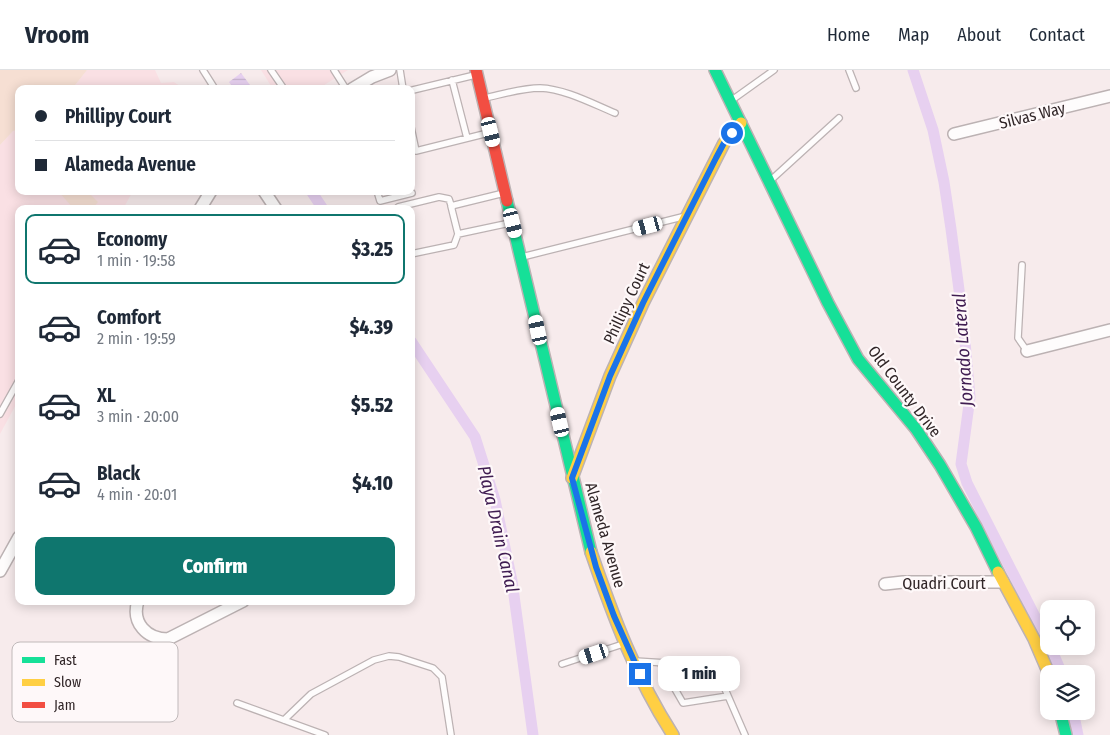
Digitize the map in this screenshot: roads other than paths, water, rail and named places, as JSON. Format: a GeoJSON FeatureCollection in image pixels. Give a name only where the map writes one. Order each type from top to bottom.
{"type":"FeatureCollection","features":[{"type":"Feature","properties":{"kind":"street"},"geometry":{"type":"LineString","coordinates":[[359,85],[390,70]]}},
{"type":"Feature","properties":{"kind":"street","name":"Old County Drive"},"geometry":{"type":"LineString","coordinates":[[715,70],[828,303],[858,359],[916,429],[940,465],[976,527],[1034,639],[1045,665]]}},
{"type":"Feature","properties":{"kind":"street","name":"Alameda Avenue"},"geometry":{"type":"LineString","coordinates":[[477,72],[589,546],[625,644],[663,720],[673,735]]}},
{"type":"Feature","properties":{"kind":"street","name":"Silvas Way"},"geometry":{"type":"LineString","coordinates":[[954,134],[1110,96]]}},
{"type":"Feature","properties":{"kind":"street","name":"Phillipy Court"},"geometry":{"type":"LineString","coordinates":[[572,478],[610,376],[643,303],[724,143],[741,123]]}},
{"type":"Feature","properties":{"kind":"street"},"geometry":{"type":"LineString","coordinates":[[1028,351],[1110,330]]}},
{"type":"Feature","properties":{"kind":"street"},"geometry":{"type":"LineString","coordinates":[[0,571],[15,544]]}},
{"type":"Feature","properties":{"kind":"street","name":"Quadri Court"},"geometry":{"type":"LineString","coordinates":[[885,584],[903,582],[1003,582]]}},
{"type":"Feature","properties":{"kind":"street"},"geometry":{"type":"LineString","coordinates":[[137,605],[136,614],[139,623],[144,630],[159,639],[168,639],[235,605]]}},
{"type":"Feature","properties":{"kind":"street"},"geometry":{"type":"LineString","coordinates":[[1062,720],[1066,735]]}},
{"type":"Feature","properties":{"kind":"lane"},"geometry":{"type":"LineString","coordinates":[[203,70],[212,85]]}},
{"type":"Feature","properties":{"kind":"lane"},"geometry":{"type":"LineString","coordinates":[[271,70],[281,85]]}},
{"type":"Feature","properties":{"kind":"lane"},"geometry":{"type":"LineString","coordinates":[[334,70],[343,85]]}},
{"type":"Feature","properties":{"kind":"lane"},"geometry":{"type":"LineString","coordinates":[[400,70],[402,85]]}},
{"type":"Feature","properties":{"kind":"lane"},"geometry":{"type":"LineString","coordinates":[[730,102],[774,70]]}},
{"type":"Feature","properties":{"kind":"lane"},"geometry":{"type":"LineString","coordinates":[[849,70],[856,88]]}},
{"type":"Feature","properties":{"kind":"lane"},"geometry":{"type":"LineString","coordinates":[[415,89],[477,72]]}},
{"type":"Feature","properties":{"kind":"lane"},"geometry":{"type":"LineString","coordinates":[[452,80],[467,138]]}},
{"type":"Feature","properties":{"kind":"lane"},"geometry":{"type":"LineString","coordinates":[[483,98],[543,88],[571,96],[614,113]]}},
{"type":"Feature","properties":{"kind":"lane"},"geometry":{"type":"LineString","coordinates":[[770,181],[839,118]]}},
{"type":"Feature","properties":{"kind":"lane"},"geometry":{"type":"LineString","coordinates":[[415,151],[491,132]]}},
{"type":"Feature","properties":{"kind":"lane"},"geometry":{"type":"LineString","coordinates":[[453,213],[452,206],[506,193]]}},
{"type":"Feature","properties":{"kind":"lane"},"geometry":{"type":"LineString","coordinates":[[378,195],[380,200],[403,195]]}},
{"type":"Feature","properties":{"kind":"lane"},"geometry":{"type":"LineString","coordinates":[[406,205],[439,197],[449,199],[458,234],[454,245],[415,253]]}},
{"type":"Feature","properties":{"kind":"lane"},"geometry":{"type":"LineString","coordinates":[[522,257],[686,216]]}},
{"type":"Feature","properties":{"kind":"lane"},"geometry":{"type":"LineString","coordinates":[[458,234],[513,223]]}},
{"type":"Feature","properties":{"kind":"lane"},"geometry":{"type":"LineString","coordinates":[[1022,265],[1018,338],[1028,351]]}},
{"type":"Feature","properties":{"kind":"lane"},"geometry":{"type":"LineString","coordinates":[[0,414],[15,387]]}},
{"type":"Feature","properties":{"kind":"lane"},"geometry":{"type":"LineString","coordinates":[[562,664],[625,644]]}},
{"type":"Feature","properties":{"kind":"lane"},"geometry":{"type":"LineString","coordinates":[[284,720],[311,694],[374,660],[389,656],[399,657],[433,668],[442,677],[451,735]]}},
{"type":"Feature","properties":{"kind":"lane"},"geometry":{"type":"LineString","coordinates":[[633,661],[716,666],[745,735]]}},
{"type":"Feature","properties":{"kind":"lane"},"geometry":{"type":"LineString","coordinates":[[660,663],[682,703],[728,696]]}},
{"type":"Feature","properties":{"kind":"lane"},"geometry":{"type":"LineString","coordinates":[[237,703],[325,735]]}},
{"type":"Feature","properties":{"kind":"waterway","name":"Jornado Lateral"},"geometry":{"type":"LineString","coordinates":[[913,70],[933,130],[944,182],[963,320],[970,397],[961,464],[967,483],[1040,626]]}},
{"type":"Feature","properties":{"kind":"waterway","name":"Playa Drain Canal"},"geometry":{"type":"LineString","coordinates":[[314,195],[320,205]]}},
{"type":"Feature","properties":{"kind":"waterway","name":"Playa Drain Canal"},"geometry":{"type":"LineString","coordinates":[[415,347],[475,437],[495,500],[512,581],[533,735]]}},
{"type":"Feature","properties":{"kind":"waterway","name":"Jornado Lateral"},"geometry":{"type":"LineString","coordinates":[[1054,655],[1058,665]]}},
{"type":"Feature","properties":{"kind":"waterway","name":"Jornado Lateral"},"geometry":{"type":"LineString","coordinates":[[1075,720],[1078,735]]}}]}
